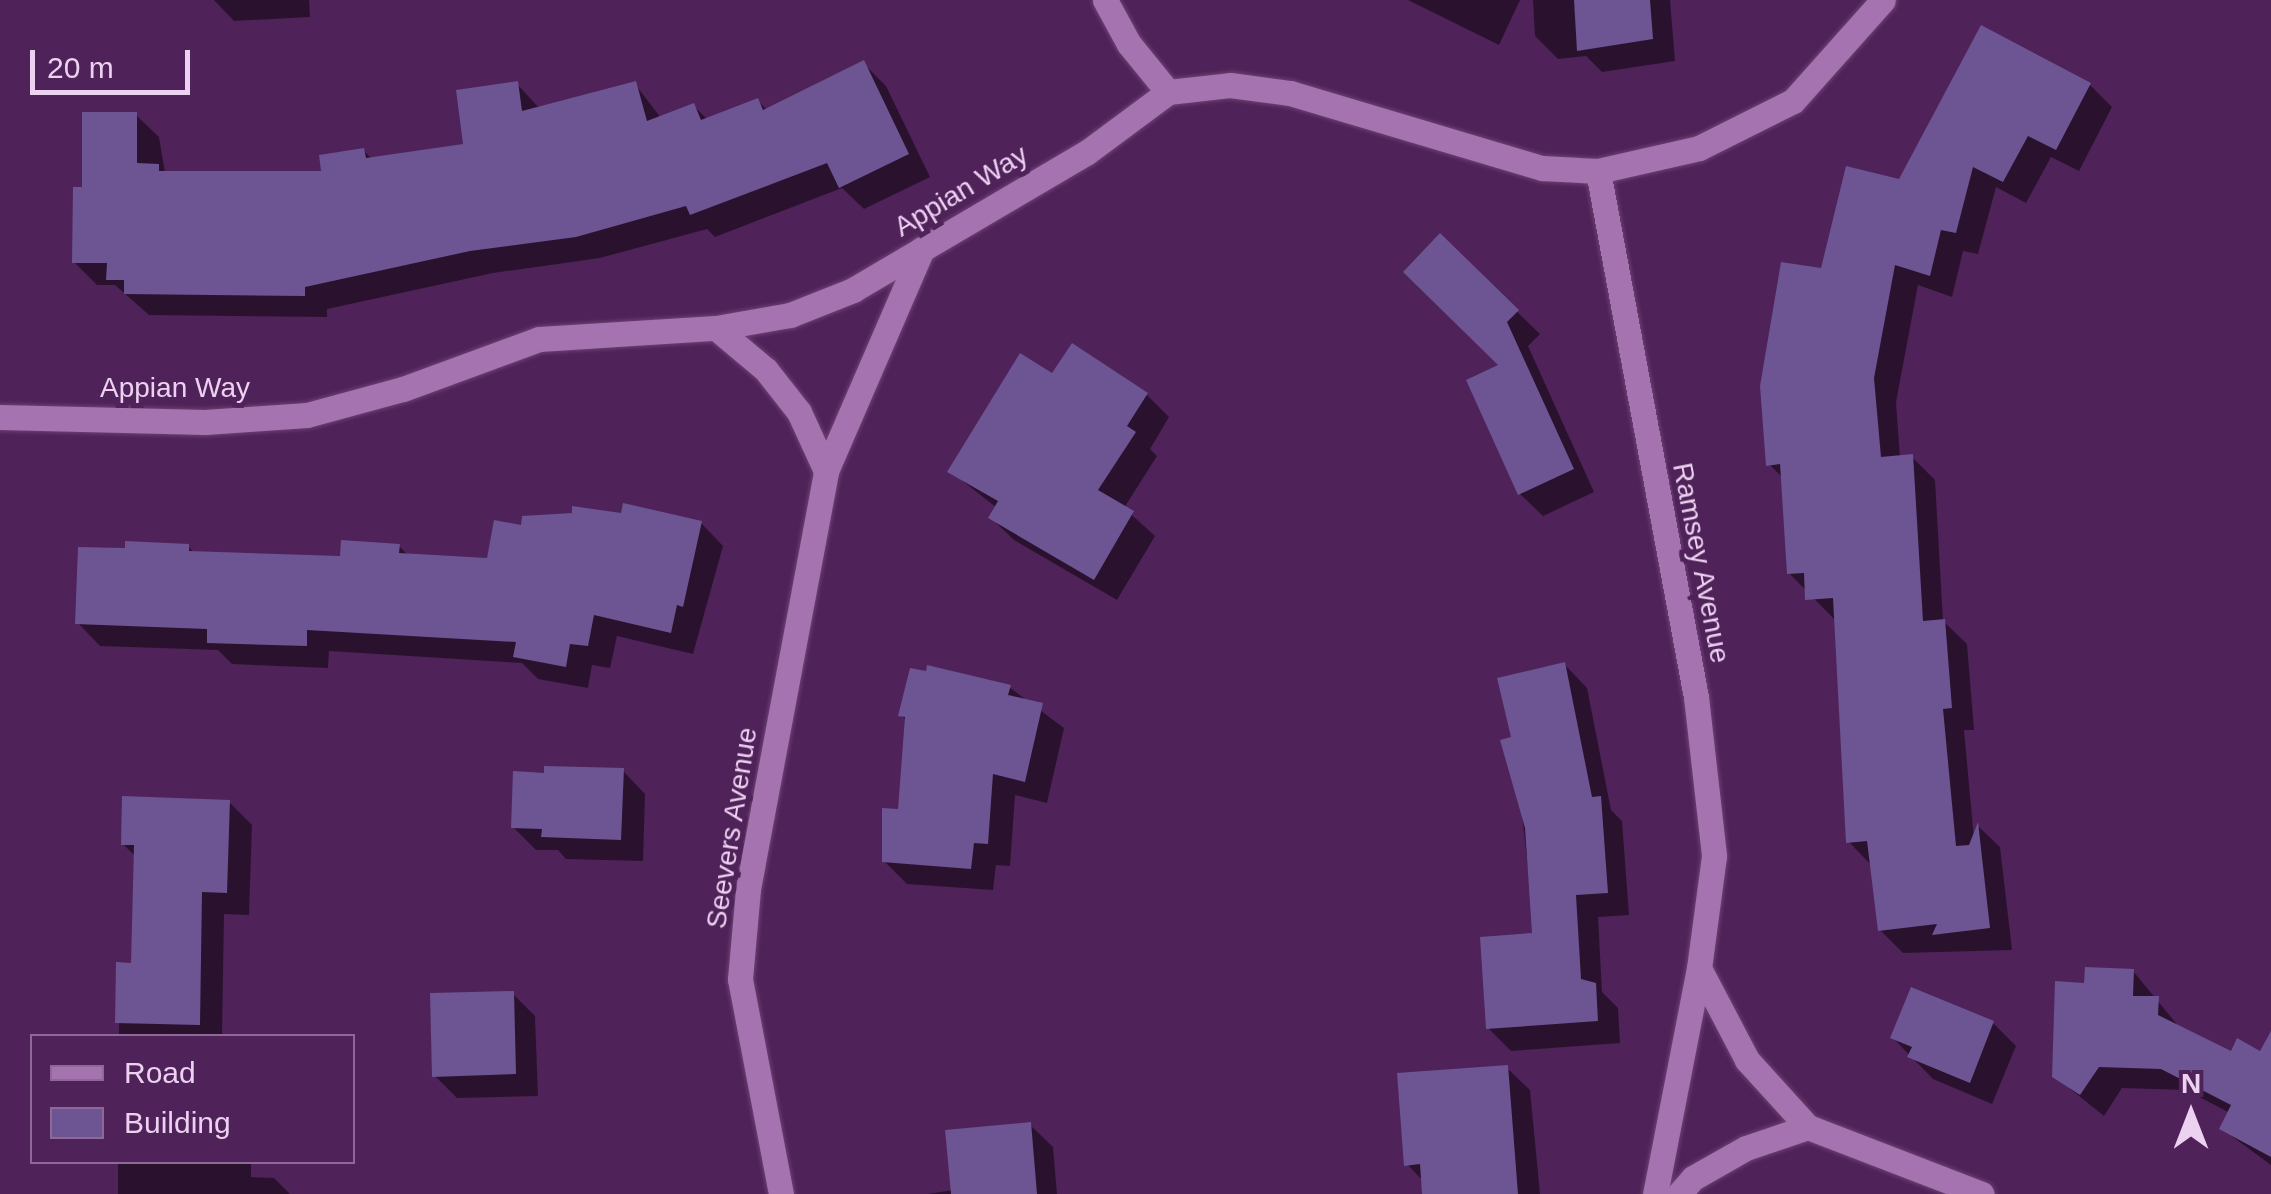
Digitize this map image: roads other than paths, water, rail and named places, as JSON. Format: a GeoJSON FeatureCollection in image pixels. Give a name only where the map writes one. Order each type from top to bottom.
{"type":"FeatureCollection","features":[{"type":"Feature","properties":{"kind":"street"},"geometry":{"type":"LineString","coordinates":[[1105,0],[1129,44],[1168,92],[1230,85],[1290,94],[1542,168],[1598,171],[1698,148],[1794,102],[1883,0]]}},
{"type":"Feature","properties":{"kind":"street","name":"Appian Way"},"geometry":{"type":"LineString","coordinates":[[0,417],[205,422],[307,415],[403,389],[539,339],[716,328],[790,315],[852,290],[1100,144],[1168,92]]}},
{"type":"Feature","properties":{"kind":"street","name":"Ramsey Avenue"},"geometry":{"type":"LineString","coordinates":[[1598,171],[1708,773],[1714,856],[1699,968],[1655,1194]]}},
{"type":"Feature","properties":{"kind":"street","name":"Seevers Avenue"},"geometry":{"type":"LineString","coordinates":[[780,1194],[740,980],[748,889],[826,471],[922,249]]}},
{"type":"Feature","properties":{"kind":"street"},"geometry":{"type":"LineString","coordinates":[[716,328],[766,370],[799,412],[826,471]]}},
{"type":"Feature","properties":{"kind":"street"},"geometry":{"type":"LineString","coordinates":[[1699,968],[1747,1060],[1808,1127],[1982,1194]]}},
{"type":"Feature","properties":{"kind":"street"},"geometry":{"type":"LineString","coordinates":[[1679,1194],[1693,1178],[1746,1148],[1808,1127]]}}]}
